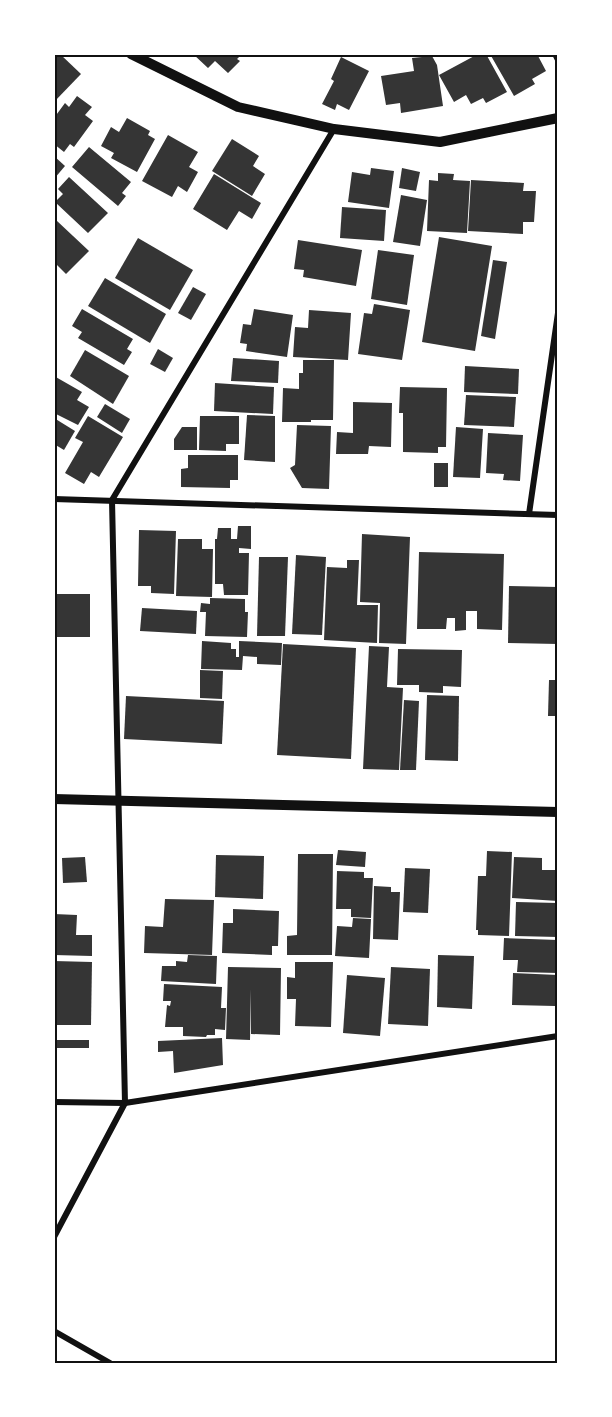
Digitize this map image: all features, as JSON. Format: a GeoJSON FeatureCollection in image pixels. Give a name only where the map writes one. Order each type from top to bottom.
{"type":"FeatureCollection","features":[{"type":"Feature","properties":{"kind":"street"},"geometry":{"type":"LineString","coordinates":[[131,54],[238,107],[334,129],[440,142],[558,118]]}},
{"type":"Feature","properties":{"kind":"street"},"geometry":{"type":"LineString","coordinates":[[555,54],[558,60]]}},
{"type":"Feature","properties":{"kind":"street"},"geometry":{"type":"LineString","coordinates":[[54,1237],[125,1103],[112,500],[334,129]]}},
{"type":"Feature","properties":{"kind":"street"},"geometry":{"type":"LineString","coordinates":[[529,514],[558,313]]}},
{"type":"Feature","properties":{"kind":"street"},"geometry":{"type":"LineString","coordinates":[[54,499],[558,515]]}},
{"type":"Feature","properties":{"kind":"street"},"geometry":{"type":"LineString","coordinates":[[54,799],[558,812]]}},
{"type":"Feature","properties":{"kind":"street"},"geometry":{"type":"LineString","coordinates":[[54,1102],[125,1103],[558,1036]]}},
{"type":"Feature","properties":{"kind":"street"},"geometry":{"type":"LineString","coordinates":[[54,1331],[110,1363]]}},
{"type":"Feature","properties":{"kind":"building"},"geometry":{"type":"Polygon","coordinates":[[[54,54],[60,54],[81,74],[54,102],[54,54]]]}},
{"type":"Feature","properties":{"kind":"building"},"geometry":{"type":"Polygon","coordinates":[[[193,54],[242,54],[237,59],[240,61],[228,73],[215,61],[208,68],[193,54]]]}},
{"type":"Feature","properties":{"kind":"building"},"geometry":{"type":"Polygon","coordinates":[[[478,54],[486,54],[507,92],[486,103],[483,98],[471,104],[466,95],[454,102],[439,75],[478,54]]]}},
{"type":"Feature","properties":{"kind":"building"},"geometry":{"type":"Polygon","coordinates":[[[490,54],[537,54],[546,71],[532,79],[535,84],[514,96],[490,54]]]}},
{"type":"Feature","properties":{"kind":"building"},"geometry":{"type":"Polygon","coordinates":[[[432,56],[437,65],[443,106],[401,113],[400,103],[386,105],[381,76],[414,71],[412,58],[432,56]]]}},
{"type":"Feature","properties":{"kind":"building"},"geometry":{"type":"Polygon","coordinates":[[[341,57],[369,71],[349,110],[337,104],[335,110],[322,104],[334,81],[331,79],[341,57]]]}},
{"type":"Feature","properties":{"kind":"building"},"geometry":{"type":"Polygon","coordinates":[[[77,96],[92,107],[85,115],[93,121],[74,147],[70,144],[64,152],[54,144],[54,118],[65,103],[69,107],[77,96]]]}},
{"type":"Feature","properties":{"kind":"building"},"geometry":{"type":"Polygon","coordinates":[[[127,118],[150,131],[148,135],[155,139],[137,172],[111,158],[114,153],[101,146],[111,127],[119,132],[127,118]]]}},
{"type":"Feature","properties":{"kind":"building"},"geometry":{"type":"Polygon","coordinates":[[[168,135],[198,152],[189,167],[198,172],[187,192],[178,186],[172,197],[142,181],[168,135]]]}},
{"type":"Feature","properties":{"kind":"building"},"geometry":{"type":"Polygon","coordinates":[[[232,139],[259,156],[253,166],[265,174],[252,196],[212,171],[232,139]]]}},
{"type":"Feature","properties":{"kind":"building"},"geometry":{"type":"Polygon","coordinates":[[[89,147],[131,182],[122,193],[126,196],[118,206],[72,167],[89,147]]]}},
{"type":"Feature","properties":{"kind":"building"},"geometry":{"type":"Polygon","coordinates":[[[54,156],[65,166],[54,179],[54,156]]]}},
{"type":"Feature","properties":{"kind":"building"},"geometry":{"type":"Polygon","coordinates":[[[371,168],[394,171],[389,208],[348,202],[352,172],[370,175],[371,168]]]}},
{"type":"Feature","properties":{"kind":"building"},"geometry":{"type":"Polygon","coordinates":[[[402,168],[420,172],[416,191],[399,188],[402,168]]]}},
{"type":"Feature","properties":{"kind":"building"},"geometry":{"type":"Polygon","coordinates":[[[438,173],[454,174],[453,180],[470,181],[467,233],[427,231],[429,180],[438,181],[438,173]]]}},
{"type":"Feature","properties":{"kind":"building"},"geometry":{"type":"Polygon","coordinates":[[[214,174],[261,203],[252,219],[239,211],[227,230],[193,209],[214,174]]]}},
{"type":"Feature","properties":{"kind":"building"},"geometry":{"type":"Polygon","coordinates":[[[69,177],[108,213],[88,233],[55,202],[63,194],[58,189],[69,177]]]}},
{"type":"Feature","properties":{"kind":"building"},"geometry":{"type":"Polygon","coordinates":[[[471,180],[524,183],[523,191],[536,191],[534,222],[523,222],[523,234],[468,231],[471,180]]]}},
{"type":"Feature","properties":{"kind":"building"},"geometry":{"type":"Polygon","coordinates":[[[401,195],[427,200],[420,246],[393,242],[401,195]]]}},
{"type":"Feature","properties":{"kind":"building"},"geometry":{"type":"Polygon","coordinates":[[[342,207],[386,210],[384,241],[340,238],[342,207]]]}},
{"type":"Feature","properties":{"kind":"building"},"geometry":{"type":"Polygon","coordinates":[[[56,220],[89,251],[66,274],[54,262],[54,223],[56,220]]]}},
{"type":"Feature","properties":{"kind":"building"},"geometry":{"type":"Polygon","coordinates":[[[439,237],[492,246],[475,351],[422,342],[439,237]]]}},
{"type":"Feature","properties":{"kind":"building"},"geometry":{"type":"Polygon","coordinates":[[[138,238],[193,270],[170,310],[115,278],[138,238]]]}},
{"type":"Feature","properties":{"kind":"building"},"geometry":{"type":"Polygon","coordinates":[[[298,240],[362,250],[356,286],[303,277],[304,270],[294,269],[298,240]]]}},
{"type":"Feature","properties":{"kind":"building"},"geometry":{"type":"Polygon","coordinates":[[[378,250],[414,255],[407,305],[371,299],[378,250]]]}},
{"type":"Feature","properties":{"kind":"building"},"geometry":{"type":"Polygon","coordinates":[[[493,260],[507,262],[495,339],[481,336],[493,260]]]}},
{"type":"Feature","properties":{"kind":"building"},"geometry":{"type":"Polygon","coordinates":[[[105,278],[166,314],[150,343],[88,306],[105,278]]]}},
{"type":"Feature","properties":{"kind":"building"},"geometry":{"type":"Polygon","coordinates":[[[193,287],[206,294],[191,320],[178,313],[193,287]]]}},
{"type":"Feature","properties":{"kind":"building"},"geometry":{"type":"Polygon","coordinates":[[[374,304],[410,310],[402,360],[358,354],[364,313],[372,314],[374,304]]]}},
{"type":"Feature","properties":{"kind":"building"},"geometry":{"type":"Polygon","coordinates":[[[82,309],[133,339],[127,349],[132,352],[124,365],[78,338],[82,332],[72,326],[82,309]]]}},
{"type":"Feature","properties":{"kind":"building"},"geometry":{"type":"Polygon","coordinates":[[[254,309],[293,315],[287,357],[246,351],[247,344],[240,343],[243,324],[251,325],[254,309]]]}},
{"type":"Feature","properties":{"kind":"building"},"geometry":{"type":"Polygon","coordinates":[[[309,310],[351,313],[348,360],[293,357],[295,327],[308,328],[309,310]]]}},
{"type":"Feature","properties":{"kind":"building"},"geometry":{"type":"Polygon","coordinates":[[[158,349],[173,358],[165,372],[150,364],[158,349]]]}},
{"type":"Feature","properties":{"kind":"building"},"geometry":{"type":"Polygon","coordinates":[[[85,350],[129,376],[113,404],[70,376],[85,350]]]}},
{"type":"Feature","properties":{"kind":"building"},"geometry":{"type":"Polygon","coordinates":[[[233,358],[279,361],[278,383],[231,381],[233,358]]]}},
{"type":"Feature","properties":{"kind":"building"},"geometry":{"type":"Polygon","coordinates":[[[303,360],[334,360],[333,420],[282,422],[283,388],[299,389],[299,373],[303,373],[303,360]]]}},
{"type":"Feature","properties":{"kind":"building"},"geometry":{"type":"Polygon","coordinates":[[[465,366],[519,369],[518,394],[464,392],[465,366]]]}},
{"type":"Feature","properties":{"kind":"building"},"geometry":{"type":"Polygon","coordinates":[[[54,376],[82,392],[77,400],[89,407],[78,425],[54,413],[54,376]]]}},
{"type":"Feature","properties":{"kind":"building"},"geometry":{"type":"Polygon","coordinates":[[[215,383],[274,387],[273,414],[214,411],[215,383]]]}},
{"type":"Feature","properties":{"kind":"building"},"geometry":{"type":"Polygon","coordinates":[[[400,387],[447,388],[446,447],[438,447],[438,453],[403,452],[403,413],[399,413],[400,387]]]}},
{"type":"Feature","properties":{"kind":"building"},"geometry":{"type":"Polygon","coordinates":[[[466,395],[516,397],[514,427],[464,425],[466,395]]]}},
{"type":"Feature","properties":{"kind":"building"},"geometry":{"type":"Polygon","coordinates":[[[353,402],[392,403],[391,447],[369,446],[368,454],[336,454],[337,432],[353,433],[353,402]]]}},
{"type":"Feature","properties":{"kind":"building"},"geometry":{"type":"Polygon","coordinates":[[[105,404],[130,419],[122,433],[97,417],[105,404]]]}},
{"type":"Feature","properties":{"kind":"building"},"geometry":{"type":"Polygon","coordinates":[[[247,415],[275,416],[275,462],[244,460],[247,415]]]}},
{"type":"Feature","properties":{"kind":"building"},"geometry":{"type":"Polygon","coordinates":[[[88,416],[123,437],[99,477],[91,472],[84,484],[65,473],[83,442],[75,438],[88,416]]]}},
{"type":"Feature","properties":{"kind":"building"},"geometry":{"type":"Polygon","coordinates":[[[200,416],[239,416],[239,444],[226,444],[226,451],[199,450],[200,416]]]}},
{"type":"Feature","properties":{"kind":"building"},"geometry":{"type":"Polygon","coordinates":[[[54,418],[75,431],[64,450],[54,444],[54,418]]]}},
{"type":"Feature","properties":{"kind":"building"},"geometry":{"type":"Polygon","coordinates":[[[297,425],[331,426],[329,489],[302,488],[290,468],[295,465],[297,425]]]}},
{"type":"Feature","properties":{"kind":"building"},"geometry":{"type":"Polygon","coordinates":[[[182,427],[197,427],[197,450],[174,450],[174,439],[182,427]]]}},
{"type":"Feature","properties":{"kind":"building"},"geometry":{"type":"Polygon","coordinates":[[[456,427],[483,429],[480,478],[453,477],[456,427]]]}},
{"type":"Feature","properties":{"kind":"building"},"geometry":{"type":"Polygon","coordinates":[[[488,433],[523,435],[520,481],[503,480],[504,474],[486,473],[488,433]]]}},
{"type":"Feature","properties":{"kind":"building"},"geometry":{"type":"Polygon","coordinates":[[[188,455],[238,455],[238,480],[230,480],[230,488],[181,487],[181,469],[188,468],[188,455]]]}},
{"type":"Feature","properties":{"kind":"building"},"geometry":{"type":"Polygon","coordinates":[[[434,463],[448,463],[448,487],[434,487],[434,463]]]}},
{"type":"Feature","properties":{"kind":"building"},"geometry":{"type":"Polygon","coordinates":[[[238,526],[251,526],[251,549],[239,548],[239,553],[249,553],[248,595],[224,595],[223,584],[215,584],[215,539],[217,539],[218,528],[231,528],[231,539],[237,539],[238,526]]]}},
{"type":"Feature","properties":{"kind":"building"},"geometry":{"type":"Polygon","coordinates":[[[139,530],[176,531],[174,594],[151,593],[151,586],[138,586],[139,530]]]}},
{"type":"Feature","properties":{"kind":"building"},"geometry":{"type":"Polygon","coordinates":[[[362,534],[410,537],[406,644],[379,643],[380,603],[360,602],[362,534]]]}},
{"type":"Feature","properties":{"kind":"building"},"geometry":{"type":"Polygon","coordinates":[[[178,539],[202,539],[202,549],[213,549],[212,597],[176,596],[178,539]]]}},
{"type":"Feature","properties":{"kind":"building"},"geometry":{"type":"Polygon","coordinates":[[[419,552],[504,554],[502,630],[477,629],[477,611],[466,611],[466,630],[455,631],[455,618],[447,618],[446,629],[417,629],[419,552]]]}},
{"type":"Feature","properties":{"kind":"building"},"geometry":{"type":"Polygon","coordinates":[[[296,555],[326,557],[322,635],[292,634],[296,555]]]}},
{"type":"Feature","properties":{"kind":"building"},"geometry":{"type":"Polygon","coordinates":[[[259,557],[288,557],[285,636],[257,636],[259,557]]]}},
{"type":"Feature","properties":{"kind":"building"},"geometry":{"type":"Polygon","coordinates":[[[347,560],[359,560],[357,605],[378,605],[377,643],[324,640],[327,567],[347,568],[347,560]]]}},
{"type":"Feature","properties":{"kind":"building"},"geometry":{"type":"Polygon","coordinates":[[[509,586],[558,587],[558,644],[508,643],[509,586]]]}},
{"type":"Feature","properties":{"kind":"building"},"geometry":{"type":"Polygon","coordinates":[[[54,594],[90,594],[90,637],[54,637],[54,594]]]}},
{"type":"Feature","properties":{"kind":"building"},"geometry":{"type":"Polygon","coordinates":[[[210,598],[245,599],[245,612],[248,612],[247,637],[205,636],[206,612],[200,612],[201,603],[210,604],[210,598]]]}},
{"type":"Feature","properties":{"kind":"building"},"geometry":{"type":"Polygon","coordinates":[[[142,608],[197,611],[196,634],[140,631],[142,608]]]}},
{"type":"Feature","properties":{"kind":"building"},"geometry":{"type":"Polygon","coordinates":[[[202,641],[231,643],[231,649],[236,649],[236,657],[239,657],[239,641],[282,643],[281,665],[257,664],[257,657],[243,656],[242,670],[201,669],[202,641]]]}},
{"type":"Feature","properties":{"kind":"building"},"geometry":{"type":"Polygon","coordinates":[[[283,644],[356,648],[351,759],[277,755],[283,644]]]}},
{"type":"Feature","properties":{"kind":"building"},"geometry":{"type":"Polygon","coordinates":[[[369,646],[389,647],[387,687],[403,688],[399,770],[363,769],[369,646]]]}},
{"type":"Feature","properties":{"kind":"building"},"geometry":{"type":"Polygon","coordinates":[[[398,649],[462,650],[461,687],[443,686],[443,693],[419,692],[419,685],[397,685],[398,649]]]}},
{"type":"Feature","properties":{"kind":"building"},"geometry":{"type":"Polygon","coordinates":[[[200,670],[223,671],[222,699],[200,698],[200,670]]]}},
{"type":"Feature","properties":{"kind":"building"},"geometry":{"type":"Polygon","coordinates":[[[549,680],[558,680],[558,716],[548,716],[549,680]]]}},
{"type":"Feature","properties":{"kind":"building"},"geometry":{"type":"Polygon","coordinates":[[[427,695],[459,696],[458,761],[425,760],[427,695]]]}},
{"type":"Feature","properties":{"kind":"building"},"geometry":{"type":"Polygon","coordinates":[[[126,696],[224,701],[222,744],[124,739],[126,696]]]}},
{"type":"Feature","properties":{"kind":"building"},"geometry":{"type":"Polygon","coordinates":[[[404,700],[419,701],[416,770],[400,770],[404,700]]]}},
{"type":"Feature","properties":{"kind":"building"},"geometry":{"type":"Polygon","coordinates":[[[338,850],[366,852],[365,867],[336,865],[338,850]]]}},
{"type":"Feature","properties":{"kind":"building"},"geometry":{"type":"Polygon","coordinates":[[[487,851],[512,852],[509,936],[478,935],[478,930],[476,930],[478,876],[486,876],[487,851]]]}},
{"type":"Feature","properties":{"kind":"building"},"geometry":{"type":"Polygon","coordinates":[[[298,854],[333,854],[332,955],[287,955],[287,936],[297,935],[298,854]]]}},
{"type":"Feature","properties":{"kind":"building"},"geometry":{"type":"Polygon","coordinates":[[[216,855],[264,856],[263,899],[215,897],[216,855]]]}},
{"type":"Feature","properties":{"kind":"building"},"geometry":{"type":"Polygon","coordinates":[[[85,857],[87,882],[63,883],[62,858],[85,857]]]}},
{"type":"Feature","properties":{"kind":"building"},"geometry":{"type":"Polygon","coordinates":[[[514,857],[542,858],[542,870],[558,870],[558,901],[512,898],[514,857]]]}},
{"type":"Feature","properties":{"kind":"building"},"geometry":{"type":"Polygon","coordinates":[[[405,868],[430,869],[428,913],[403,912],[405,868]]]}},
{"type":"Feature","properties":{"kind":"building"},"geometry":{"type":"Polygon","coordinates":[[[337,871],[364,872],[364,878],[373,878],[371,918],[351,917],[351,909],[336,909],[337,871]]]}},
{"type":"Feature","properties":{"kind":"building"},"geometry":{"type":"Polygon","coordinates":[[[374,886],[391,887],[391,892],[400,892],[398,940],[373,939],[374,886]]]}},
{"type":"Feature","properties":{"kind":"building"},"geometry":{"type":"Polygon","coordinates":[[[165,899],[214,900],[212,955],[144,953],[145,926],[163,927],[165,899]]]}},
{"type":"Feature","properties":{"kind":"building"},"geometry":{"type":"Polygon","coordinates":[[[516,902],[558,903],[558,937],[515,936],[516,902]]]}},
{"type":"Feature","properties":{"kind":"building"},"geometry":{"type":"Polygon","coordinates":[[[233,909],[279,911],[278,946],[272,946],[272,955],[222,953],[223,923],[233,923],[233,909]]]}},
{"type":"Feature","properties":{"kind":"building"},"geometry":{"type":"Polygon","coordinates":[[[54,914],[77,915],[76,935],[92,935],[92,956],[54,955],[54,914]]]}},
{"type":"Feature","properties":{"kind":"building"},"geometry":{"type":"Polygon","coordinates":[[[353,918],[371,919],[369,958],[335,956],[337,926],[352,927],[353,918]]]}},
{"type":"Feature","properties":{"kind":"building"},"geometry":{"type":"Polygon","coordinates":[[[504,938],[558,940],[558,973],[517,972],[518,960],[503,960],[504,938]]]}},
{"type":"Feature","properties":{"kind":"building"},"geometry":{"type":"Polygon","coordinates":[[[188,955],[217,956],[216,984],[161,981],[162,966],[176,966],[176,961],[187,962],[188,955]]]}},
{"type":"Feature","properties":{"kind":"building"},"geometry":{"type":"Polygon","coordinates":[[[438,955],[474,956],[472,1009],[437,1007],[438,955]]]}},
{"type":"Feature","properties":{"kind":"building"},"geometry":{"type":"Polygon","coordinates":[[[54,961],[92,962],[91,1025],[54,1025],[54,961]]]}},
{"type":"Feature","properties":{"kind":"building"},"geometry":{"type":"Polygon","coordinates":[[[295,962],[333,962],[331,1027],[295,1026],[296,999],[287,999],[287,977],[295,978],[295,962]]]}},
{"type":"Feature","properties":{"kind":"building"},"geometry":{"type":"Polygon","coordinates":[[[228,967],[281,968],[280,1035],[251,1034],[251,989],[250,1040],[226,1039],[228,967]]]}},
{"type":"Feature","properties":{"kind":"building"},"geometry":{"type":"Polygon","coordinates":[[[391,967],[430,969],[428,1026],[388,1024],[391,967]]]}},
{"type":"Feature","properties":{"kind":"building"},"geometry":{"type":"Polygon","coordinates":[[[513,973],[558,975],[558,1001],[555,1001],[555,1006],[512,1005],[513,973]]]}},
{"type":"Feature","properties":{"kind":"building"},"geometry":{"type":"Polygon","coordinates":[[[347,975],[385,978],[380,1036],[343,1033],[347,975]]]}},
{"type":"Feature","properties":{"kind":"building"},"geometry":{"type":"Polygon","coordinates":[[[164,984],[222,987],[221,1008],[226,1008],[225,1030],[215,1029],[215,1035],[206,1037],[183,1036],[183,1027],[165,1027],[167,1005],[170,1006],[171,1001],[163,1001],[164,984]]]}},
{"type":"Feature","properties":{"kind":"building"},"geometry":{"type":"Polygon","coordinates":[[[222,1038],[223,1065],[174,1073],[173,1051],[158,1052],[158,1041],[222,1038]]]}},
{"type":"Feature","properties":{"kind":"building"},"geometry":{"type":"Polygon","coordinates":[[[54,1040],[89,1040],[89,1048],[54,1048],[54,1040]]]}}]}
